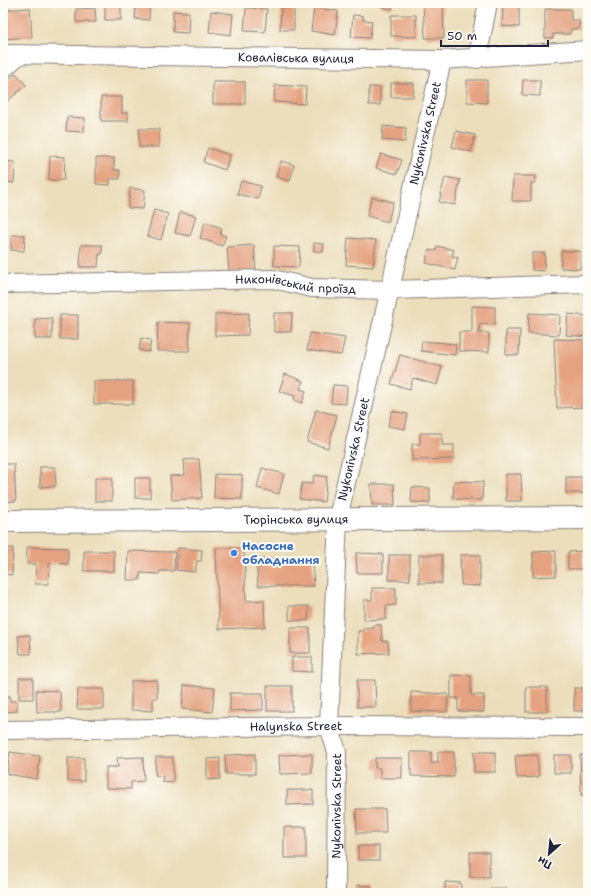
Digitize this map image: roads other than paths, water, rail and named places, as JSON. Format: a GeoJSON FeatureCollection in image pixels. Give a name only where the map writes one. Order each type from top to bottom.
{"type":"FeatureCollection","features":[{"type":"Feature","properties":{"kind":"main road","name":"Тюрінська вулиця"},"geometry":{"type":"LineString","coordinates":[[3,521],[338,518],[588,518]]}},
{"type":"Feature","properties":{"kind":"street"},"geometry":{"type":"LineString","coordinates":[[477,59],[488,3]]}},
{"type":"Feature","properties":{"kind":"street","name":"Ковалівська вулиця"},"geometry":{"type":"LineString","coordinates":[[12,54],[442,60],[477,59],[588,50]]}},
{"type":"Feature","properties":{"kind":"street"},"geometry":{"type":"LineString","coordinates":[[3,69],[12,54]]}},
{"type":"Feature","properties":{"kind":"street","name":"Nykonivska Street"},"geometry":{"type":"LineString","coordinates":[[336,893],[337,752],[330,726],[338,518],[442,60]]}},
{"type":"Feature","properties":{"kind":"street","name":"Никонівський проїзд"},"geometry":{"type":"LineString","coordinates":[[3,284],[273,278],[312,288],[391,290],[588,284]]}},
{"type":"Feature","properties":{"kind":"street","name":"Halynska Street"},"geometry":{"type":"LineString","coordinates":[[3,730],[330,726],[588,727]]}},
{"type":"Feature","properties":{"kind":"place","name":"Насосне обладнання"},"geometry":{"type":"Point","coordinates":[234,553]}}]}
